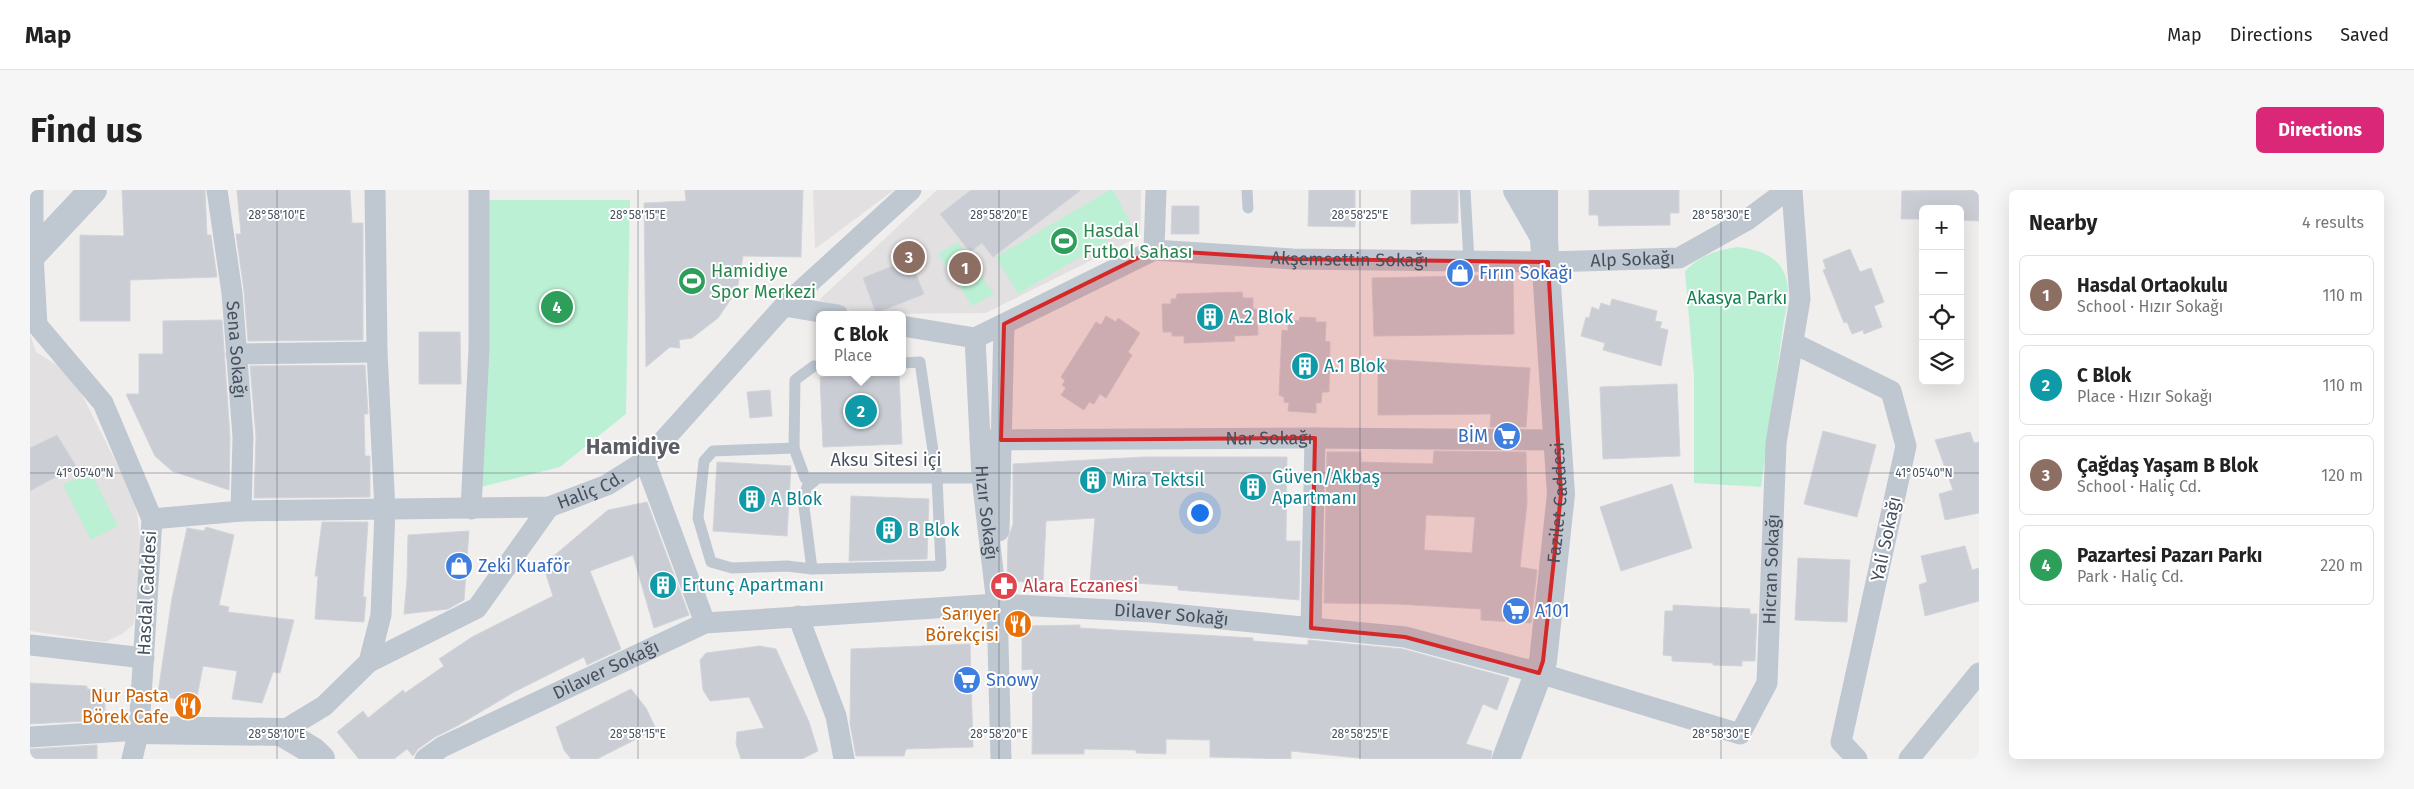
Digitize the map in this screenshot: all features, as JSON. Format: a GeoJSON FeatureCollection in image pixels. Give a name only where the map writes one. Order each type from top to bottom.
{"type":"FeatureCollection","features":[{"type":"Feature","properties":{"kind":"street","name":"Hasdal Caddesi"},"geometry":{"type":"LineString","coordinates":[[33,190],[31,256],[37,325],[102,403],[152,519],[140,730],[132,759]]}},
{"type":"Feature","properties":{"kind":"street"},"geometry":{"type":"LineString","coordinates":[[31,256],[93,190]]}},
{"type":"Feature","properties":{"kind":"street","name":"Sena Sokağı"},"geometry":{"type":"LineString","coordinates":[[217,190],[232,293],[243,437],[241,511]]}},
{"type":"Feature","properties":{"kind":"street"},"geometry":{"type":"LineString","coordinates":[[369,662],[381,615],[385,510],[377,352],[375,190]]}},
{"type":"Feature","properties":{"kind":"street"},"geometry":{"type":"LineString","coordinates":[[471,509],[479,349],[479,190]]}},
{"type":"Feature","properties":{"kind":"street","name":"Haliç Cd."},"geometry":{"type":"LineString","coordinates":[[152,519],[241,511],[549,507],[607,485],[645,461],[784,306],[911,190]]}},
{"type":"Feature","properties":{"kind":"street"},"geometry":{"type":"LineString","coordinates":[[1154,250],[1156,190]]}},
{"type":"Feature","properties":{"kind":"street"},"geometry":{"type":"LineString","coordinates":[[1517,190],[1546,250]]}},
{"type":"Feature","properties":{"kind":"street","name":"Fazilet Caddesi"},"geometry":{"type":"LineString","coordinates":[[1506,759],[1543,661],[1561,494],[1544,190]]}},
{"type":"Feature","properties":{"kind":"street","name":"Alp Sokağı"},"geometry":{"type":"LineString","coordinates":[[1546,250],[1679,258],[1747,220],[1787,190]]}},
{"type":"Feature","properties":{"kind":"street","name":"Hicran Sokağı"},"geometry":{"type":"LineString","coordinates":[[1539,673],[1740,734],[1767,683],[1776,443],[1800,299],[1792,190]]}},
{"type":"Feature","properties":{"kind":"street","name":"Akşemsettin Sokağı"},"geometry":{"type":"LineString","coordinates":[[975,338],[1154,250],[1293,259],[1469,262],[1546,250]]}},
{"type":"Feature","properties":{"kind":"street"},"geometry":{"type":"LineString","coordinates":[[784,306],[816,311]]}},
{"type":"Feature","properties":{"kind":"street"},"geometry":{"type":"LineString","coordinates":[[998,604],[1004,324]]}},
{"type":"Feature","properties":{"kind":"street"},"geometry":{"type":"LineString","coordinates":[[906,327],[975,338]]}},
{"type":"Feature","properties":{"kind":"street","name":"Hızır Sokağı"},"geometry":{"type":"LineString","coordinates":[[975,338],[982,478],[998,604],[1001,759]]}},
{"type":"Feature","properties":{"kind":"street","name":"Yali Sokağı"},"geometry":{"type":"LineString","coordinates":[[1793,342],[1891,391],[1906,446],[1841,742],[1857,759]]}},
{"type":"Feature","properties":{"kind":"street"},"geometry":{"type":"LineString","coordinates":[[236,354],[377,352]]}},
{"type":"Feature","properties":{"kind":"street"},"geometry":{"type":"LineString","coordinates":[[1311,628],[1315,438]]}},
{"type":"Feature","properties":{"kind":"street","name":"Nar Sokağı"},"geometry":{"type":"LineString","coordinates":[[980,440],[1315,438],[1558,440]]}},
{"type":"Feature","properties":{"kind":"street"},"geometry":{"type":"LineString","coordinates":[[645,461],[705,623]]}},
{"type":"Feature","properties":{"kind":"street"},"geometry":{"type":"LineString","coordinates":[[281,732],[324,706],[369,662],[477,608],[549,507]]}},
{"type":"Feature","properties":{"kind":"street","name":"Dilaver Sokağı"},"geometry":{"type":"LineString","coordinates":[[425,759],[442,747],[705,623],[998,604],[1151,612],[1405,636],[1539,673]]}},
{"type":"Feature","properties":{"kind":"street"},"geometry":{"type":"LineString","coordinates":[[798,616],[836,716],[844,759]]}},
{"type":"Feature","properties":{"kind":"street"},"geometry":{"type":"LineString","coordinates":[[30,644],[144,658]]}},
{"type":"Feature","properties":{"kind":"street"},"geometry":{"type":"LineString","coordinates":[[1909,759],[1979,673]]}},
{"type":"Feature","properties":{"kind":"street"},"geometry":{"type":"LineString","coordinates":[[30,737],[140,730],[281,732],[313,751],[321,759]]}},
{"type":"Feature","properties":{"kind":"street"},"geometry":{"type":"LineString","coordinates":[[281,732],[287,759]]}},
{"type":"Feature","properties":{"kind":"lane"},"geometry":{"type":"LineString","coordinates":[[1248,190],[1248,208]]}},
{"type":"Feature","properties":{"kind":"lane"},"geometry":{"type":"LineString","coordinates":[[1465,190],[1469,262]]}},
{"type":"Feature","properties":{"kind":"lane"},"geometry":{"type":"LineString","coordinates":[[794,448],[713,451],[704,461],[698,518],[711,562],[732,568],[787,566],[812,569],[941,566],[937,478],[920,362],[906,363]]}},
{"type":"Feature","properties":{"kind":"lane"},"geometry":{"type":"LineString","coordinates":[[816,366],[795,380],[794,448],[805,478],[818,478]]}},
{"type":"Feature","properties":{"kind":"lane","name":"Aksu Sitesi içi"},"geometry":{"type":"LineString","coordinates":[[812,569],[803,499],[807,487],[818,478],[982,478]]}},
{"type":"Feature","properties":{"kind":"highlighted area"},"geometry":{"type":"Polygon","coordinates":[[[1154,250],[1293,259],[1548,262],[1561,494],[1543,661],[1539,673],[1405,637],[1311,628],[1315,438],[1001,440],[1004,324],[1154,250]]]}},
{"type":"Feature","properties":{"kind":"shaded area"},"geometry":{"type":"Polygon","coordinates":[[[813,190],[894,190],[815,249],[813,190]]]}},
{"type":"Feature","properties":{"kind":"shaded area"},"geometry":{"type":"Polygon","coordinates":[[[937,190],[1141,190],[1140,236],[986,313],[906,314],[906,311],[852,311],[819,300],[937,190]]]}},
{"type":"Feature","properties":{"kind":"shaded area"},"geometry":{"type":"Polygon","coordinates":[[[30,334],[36,352],[57,365],[75,381],[121,472],[132,496],[137,513],[141,547],[134,624],[122,634],[105,642],[30,631],[30,334]]]}},
{"type":"Feature","properties":{"kind":"green space","name":"Hasdal Futbol Sahası"},"geometry":{"type":"Polygon","coordinates":[[[1113,190],[1132,226],[1018,294],[996,257],[1113,190]]]}},
{"type":"Feature","properties":{"kind":"green space"},"geometry":{"type":"Polygon","coordinates":[[[488,200],[630,200],[626,414],[560,467],[481,487],[488,200]]]}},
{"type":"Feature","properties":{"kind":"green space"},"geometry":{"type":"Polygon","coordinates":[[[958,242],[994,294],[972,306],[938,254],[958,242]]]}},
{"type":"Feature","properties":{"kind":"green space","name":"Akasya Parkı"},"geometry":{"type":"Polygon","coordinates":[[[1737,247],[1766,254],[1775,261],[1782,269],[1788,291],[1761,487],[1694,483],[1694,377],[1685,271],[1708,254],[1737,247]]]}},
{"type":"Feature","properties":{"kind":"green space"},"geometry":{"type":"Polygon","coordinates":[[[90,471],[118,526],[91,540],[63,485],[90,471]]]}},
{"type":"Feature","properties":{"kind":"building"},"geometry":{"type":"Polygon","coordinates":[[[122,190],[205,190],[207,235],[211,235],[217,277],[130,280],[130,321],[80,321],[80,235],[124,236],[122,190]]]}},
{"type":"Feature","properties":{"kind":"building"},"geometry":{"type":"Polygon","coordinates":[[[237,190],[350,190],[352,223],[363,223],[363,340],[248,341],[244,291],[236,234],[241,234],[237,190]]]}},
{"type":"Feature","properties":{"kind":"building","name":"Hamidiye Spor Merkezi"},"geometry":{"type":"Polygon","coordinates":[[[685,190],[803,190],[801,257],[743,256],[737,290],[718,318],[692,338],[679,340],[680,348],[670,347],[646,367],[644,203],[686,201],[685,190]]]}},
{"type":"Feature","properties":{"kind":"building"},"geometry":{"type":"Polygon","coordinates":[[[971,190],[1081,190],[993,257],[982,243],[970,252],[940,214],[971,190]]]}},
{"type":"Feature","properties":{"kind":"building"},"geometry":{"type":"Polygon","coordinates":[[[1309,190],[1355,190],[1355,227],[1308,226],[1309,190]]]}},
{"type":"Feature","properties":{"kind":"building"},"geometry":{"type":"Polygon","coordinates":[[[1411,190],[1458,190],[1458,223],[1411,224],[1411,190]]]}},
{"type":"Feature","properties":{"kind":"building"},"geometry":{"type":"Polygon","coordinates":[[[1589,190],[1679,190],[1679,213],[1670,213],[1670,225],[1599,226],[1598,215],[1589,215],[1589,190]]]}},
{"type":"Feature","properties":{"kind":"building"},"geometry":{"type":"Polygon","coordinates":[[[1979,190],[1979,221],[1964,220],[1964,205],[1919,205],[1919,219],[1901,219],[1902,191],[1979,190]]]}},
{"type":"Feature","properties":{"kind":"building"},"geometry":{"type":"Polygon","coordinates":[[[1172,206],[1199,206],[1199,234],[1171,234],[1172,206]]]}},
{"type":"Feature","properties":{"kind":"building"},"geometry":{"type":"Polygon","coordinates":[[[1850,249],[1860,272],[1871,268],[1884,302],[1874,306],[1882,327],[1864,334],[1863,330],[1852,334],[1847,322],[1844,323],[1823,270],[1826,269],[1823,260],[1850,249]]]}},
{"type":"Feature","properties":{"kind":"building"},"geometry":{"type":"Polygon","coordinates":[[[910,259],[924,294],[881,311],[875,311],[863,278],[910,259]]]}},
{"type":"Feature","properties":{"kind":"building"},"geometry":{"type":"Polygon","coordinates":[[[1513,275],[1514,334],[1374,336],[1372,278],[1513,275]]]}},
{"type":"Feature","properties":{"kind":"building","name":"A.2 Blok"},"geometry":{"type":"Polygon","coordinates":[[[1242,292],[1243,298],[1253,298],[1253,309],[1257,309],[1258,335],[1234,336],[1235,341],[1184,343],[1184,336],[1172,336],[1172,332],[1163,332],[1162,304],[1171,304],[1171,299],[1176,299],[1177,294],[1242,292]]]}},
{"type":"Feature","properties":{"kind":"building"},"geometry":{"type":"Polygon","coordinates":[[[1612,299],[1657,311],[1655,321],[1662,322],[1660,328],[1668,330],[1661,366],[1603,350],[1605,343],[1581,336],[1586,317],[1589,318],[1592,307],[1599,310],[1601,303],[1610,306],[1612,299]]]}},
{"type":"Feature","properties":{"kind":"building"},"geometry":{"type":"Polygon","coordinates":[[[1106,316],[1116,322],[1118,318],[1140,333],[1128,352],[1132,355],[1106,398],[1100,394],[1094,404],[1089,402],[1084,410],[1061,395],[1066,388],[1062,385],[1065,381],[1061,377],[1096,322],[1101,325],[1106,316]]]}},
{"type":"Feature","properties":{"kind":"building","name":"A.1 Blok"},"geometry":{"type":"Polygon","coordinates":[[[1300,317],[1316,318],[1316,322],[1326,322],[1325,341],[1330,342],[1329,392],[1322,392],[1321,403],[1316,403],[1316,413],[1288,411],[1289,403],[1284,402],[1284,397],[1279,395],[1282,330],[1288,331],[1288,320],[1299,321],[1300,317]]]}},
{"type":"Feature","properties":{"kind":"building"},"geometry":{"type":"Polygon","coordinates":[[[222,320],[230,437],[229,490],[172,471],[155,456],[126,394],[139,394],[139,354],[163,354],[163,321],[222,320]]]}},
{"type":"Feature","properties":{"kind":"building"},"geometry":{"type":"Polygon","coordinates":[[[419,332],[460,332],[461,384],[419,384],[419,332]]]}},
{"type":"Feature","properties":{"kind":"building"},"geometry":{"type":"Polygon","coordinates":[[[1378,359],[1530,368],[1526,427],[1490,427],[1491,414],[1378,415],[1378,359]]]}},
{"type":"Feature","properties":{"kind":"building"},"geometry":{"type":"Polygon","coordinates":[[[365,365],[368,414],[364,414],[365,456],[370,456],[370,497],[254,498],[256,437],[250,366],[365,365]]]}},
{"type":"Feature","properties":{"kind":"building"},"geometry":{"type":"Polygon","coordinates":[[[899,376],[902,444],[823,447],[820,377],[899,376]]]}},
{"type":"Feature","properties":{"kind":"building"},"geometry":{"type":"Polygon","coordinates":[[[1677,384],[1680,456],[1603,459],[1600,387],[1677,384]]]}},
{"type":"Feature","properties":{"kind":"building"},"geometry":{"type":"Polygon","coordinates":[[[770,390],[772,416],[750,418],[747,392],[770,390]]]}},
{"type":"Feature","properties":{"kind":"building"},"geometry":{"type":"Polygon","coordinates":[[[1823,431],[1876,445],[1857,517],[1804,504],[1823,431]]]}},
{"type":"Feature","properties":{"kind":"building"},"geometry":{"type":"Polygon","coordinates":[[[1970,432],[1974,443],[1979,442],[1979,513],[1945,520],[1939,494],[1953,490],[1935,440],[1970,432]]]}},
{"type":"Feature","properties":{"kind":"building"},"geometry":{"type":"Polygon","coordinates":[[[57,435],[76,466],[30,491],[30,448],[57,435]]]}},
{"type":"Feature","properties":{"kind":"building"},"geometry":{"type":"Polygon","coordinates":[[[1434,451],[1526,452],[1527,503],[1520,567],[1537,570],[1531,623],[1481,620],[1481,609],[1397,604],[1324,603],[1327,452],[1361,452],[1361,462],[1433,464],[1434,451]],[[1426,515],[1424,550],[1472,553],[1475,517],[1426,515]]]}},
{"type":"Feature","properties":{"kind":"building"},"geometry":{"type":"Polygon","coordinates":[[[1144,457],[1287,457],[1286,541],[1300,541],[1299,600],[1178,590],[1178,586],[1090,580],[1095,518],[1046,521],[1043,583],[1007,581],[1008,539],[1013,524],[1013,464],[1144,457]]]}},
{"type":"Feature","properties":{"kind":"building","name":"A Blok"},"geometry":{"type":"Polygon","coordinates":[[[717,462],[791,466],[787,536],[713,531],[717,462]]]}},
{"type":"Feature","properties":{"kind":"building"},"geometry":{"type":"Polygon","coordinates":[[[1672,484],[1692,548],[1621,571],[1600,507],[1672,484]]]}},
{"type":"Feature","properties":{"kind":"building","name":"B Blok"},"geometry":{"type":"Polygon","coordinates":[[[851,496],[929,499],[927,559],[849,561],[851,496]]]}},
{"type":"Feature","properties":{"kind":"building"},"geometry":{"type":"Polygon","coordinates":[[[647,502],[689,615],[654,628],[633,555],[590,571],[621,649],[587,665],[584,657],[514,692],[435,737],[418,749],[413,756],[407,749],[394,759],[359,759],[337,732],[363,711],[368,718],[403,690],[405,693],[444,666],[439,659],[472,637],[553,596],[543,565],[608,510],[647,502]]]}},
{"type":"Feature","properties":{"kind":"building"},"geometry":{"type":"Polygon","coordinates":[[[322,522],[368,522],[363,597],[366,597],[364,622],[315,619],[318,576],[315,576],[322,522]]]}},
{"type":"Feature","properties":{"kind":"building"},"geometry":{"type":"Polygon","coordinates":[[[206,527],[234,535],[219,605],[229,607],[228,612],[294,620],[280,673],[273,672],[262,703],[232,699],[237,671],[203,666],[196,702],[171,698],[158,693],[172,598],[187,528],[204,531],[206,527]]]}},
{"type":"Feature","properties":{"kind":"building"},"geometry":{"type":"Polygon","coordinates":[[[469,531],[464,600],[448,609],[404,614],[408,535],[469,531]]]}},
{"type":"Feature","properties":{"kind":"building"},"geometry":{"type":"Polygon","coordinates":[[[1965,546],[1972,570],[1979,568],[1979,601],[1925,616],[1919,585],[1927,582],[1921,556],[1965,546]]]}},
{"type":"Feature","properties":{"kind":"building"},"geometry":{"type":"Polygon","coordinates":[[[1798,558],[1850,560],[1847,622],[1795,620],[1798,558]]]}},
{"type":"Feature","properties":{"kind":"building"},"geometry":{"type":"Polygon","coordinates":[[[1673,605],[1750,609],[1750,614],[1757,614],[1755,661],[1742,661],[1742,666],[1713,665],[1713,663],[1672,661],[1672,656],[1663,655],[1665,611],[1673,611],[1673,605]]]}},
{"type":"Feature","properties":{"kind":"building"},"geometry":{"type":"Polygon","coordinates":[[[1080,625],[1080,628],[1253,638],[1253,641],[1308,645],[1308,640],[1403,649],[1509,678],[1497,710],[1483,704],[1466,744],[1492,751],[1491,759],[1368,759],[1291,751],[1291,759],[1210,757],[1210,740],[1166,739],[1166,754],[1136,753],[1136,750],[1084,749],[1084,754],[1032,754],[1033,669],[1022,670],[1022,626],[1080,625]]]}},
{"type":"Feature","properties":{"kind":"building"},"geometry":{"type":"Polygon","coordinates":[[[970,644],[973,747],[906,749],[904,756],[856,756],[850,724],[851,649],[970,644]]]}},
{"type":"Feature","properties":{"kind":"building"},"geometry":{"type":"Polygon","coordinates":[[[760,646],[776,649],[809,722],[818,751],[802,759],[741,759],[736,744],[737,732],[764,728],[749,697],[710,701],[703,690],[700,660],[706,653],[760,646]]]}},
{"type":"Feature","properties":{"kind":"building"},"geometry":{"type":"Polygon","coordinates":[[[30,683],[87,686],[87,689],[105,689],[105,720],[30,724],[30,683]]]}},
{"type":"Feature","properties":{"kind":"building"},"geometry":{"type":"Polygon","coordinates":[[[631,689],[646,708],[656,729],[597,759],[571,759],[564,750],[556,727],[631,689]]]}},
{"type":"Feature","properties":{"kind":"building"},"geometry":{"type":"Polygon","coordinates":[[[97,745],[97,759],[30,759],[30,749],[97,745]]]}},
{"type":"Feature","properties":{"kind":"place","name":"Hasdal Futbol Sahası"},"geometry":{"type":"Point","coordinates":[1064,241]}},
{"type":"Feature","properties":{"kind":"place","name":"Çağdaş Yaşam B Blok"},"geometry":{"type":"Point","coordinates":[909,257]}},
{"type":"Feature","properties":{"kind":"place","name":"Hasdal Ortaokulu"},"geometry":{"type":"Point","coordinates":[965,268]}},
{"type":"Feature","properties":{"kind":"place","name":"Fırın Sokağı"},"geometry":{"type":"Point","coordinates":[1460,273]}},
{"type":"Feature","properties":{"kind":"place","name":"Hamidiye Spor Merkezi"},"geometry":{"type":"Point","coordinates":[692,281]}},
{"type":"Feature","properties":{"kind":"place","name":"Pazartesi Pazarı Parkı"},"geometry":{"type":"Point","coordinates":[557,307]}},
{"type":"Feature","properties":{"kind":"place","name":"A.2 Blok"},"geometry":{"type":"Point","coordinates":[1210,317]}},
{"type":"Feature","properties":{"kind":"place","name":"A.1 Blok"},"geometry":{"type":"Point","coordinates":[1305,366]}},
{"type":"Feature","properties":{"kind":"place","name":"C Blok"},"geometry":{"type":"Point","coordinates":[861,411]}},
{"type":"Feature","properties":{"kind":"place","name":"BİM"},"geometry":{"type":"Point","coordinates":[1507,436]}},
{"type":"Feature","properties":{"kind":"place","name":"Mira Tektsil"},"geometry":{"type":"Point","coordinates":[1093,480]}},
{"type":"Feature","properties":{"kind":"place","name":"Güven/Akbaş Apartmanı"},"geometry":{"type":"Point","coordinates":[1253,487]}},
{"type":"Feature","properties":{"kind":"place","name":"A Blok"},"geometry":{"type":"Point","coordinates":[752,499]}},
{"type":"Feature","properties":{"kind":"place","name":"B Blok"},"geometry":{"type":"Point","coordinates":[889,530]}},
{"type":"Feature","properties":{"kind":"place","name":"Zeki Kuaför"},"geometry":{"type":"Point","coordinates":[459,566]}},
{"type":"Feature","properties":{"kind":"place","name":"Ertunç Apartmanı"},"geometry":{"type":"Point","coordinates":[663,585]}},
{"type":"Feature","properties":{"kind":"place","name":"Alara Eczanesi"},"geometry":{"type":"Point","coordinates":[1004,586]}},
{"type":"Feature","properties":{"kind":"place","name":"A101"},"geometry":{"type":"Point","coordinates":[1516,611]}},
{"type":"Feature","properties":{"kind":"place","name":"Sarıyer Börekçisi"},"geometry":{"type":"Point","coordinates":[1018,624]}},
{"type":"Feature","properties":{"kind":"place","name":"Snowy"},"geometry":{"type":"Point","coordinates":[967,680]}},
{"type":"Feature","properties":{"kind":"place","name":"Nur Pasta Börek Cafe"},"geometry":{"type":"Point","coordinates":[188,706]}},
{"type":"Feature","properties":{"kind":"district","name":"Hamidiye"},"geometry":{"type":"Point","coordinates":[633,446]}}]}
